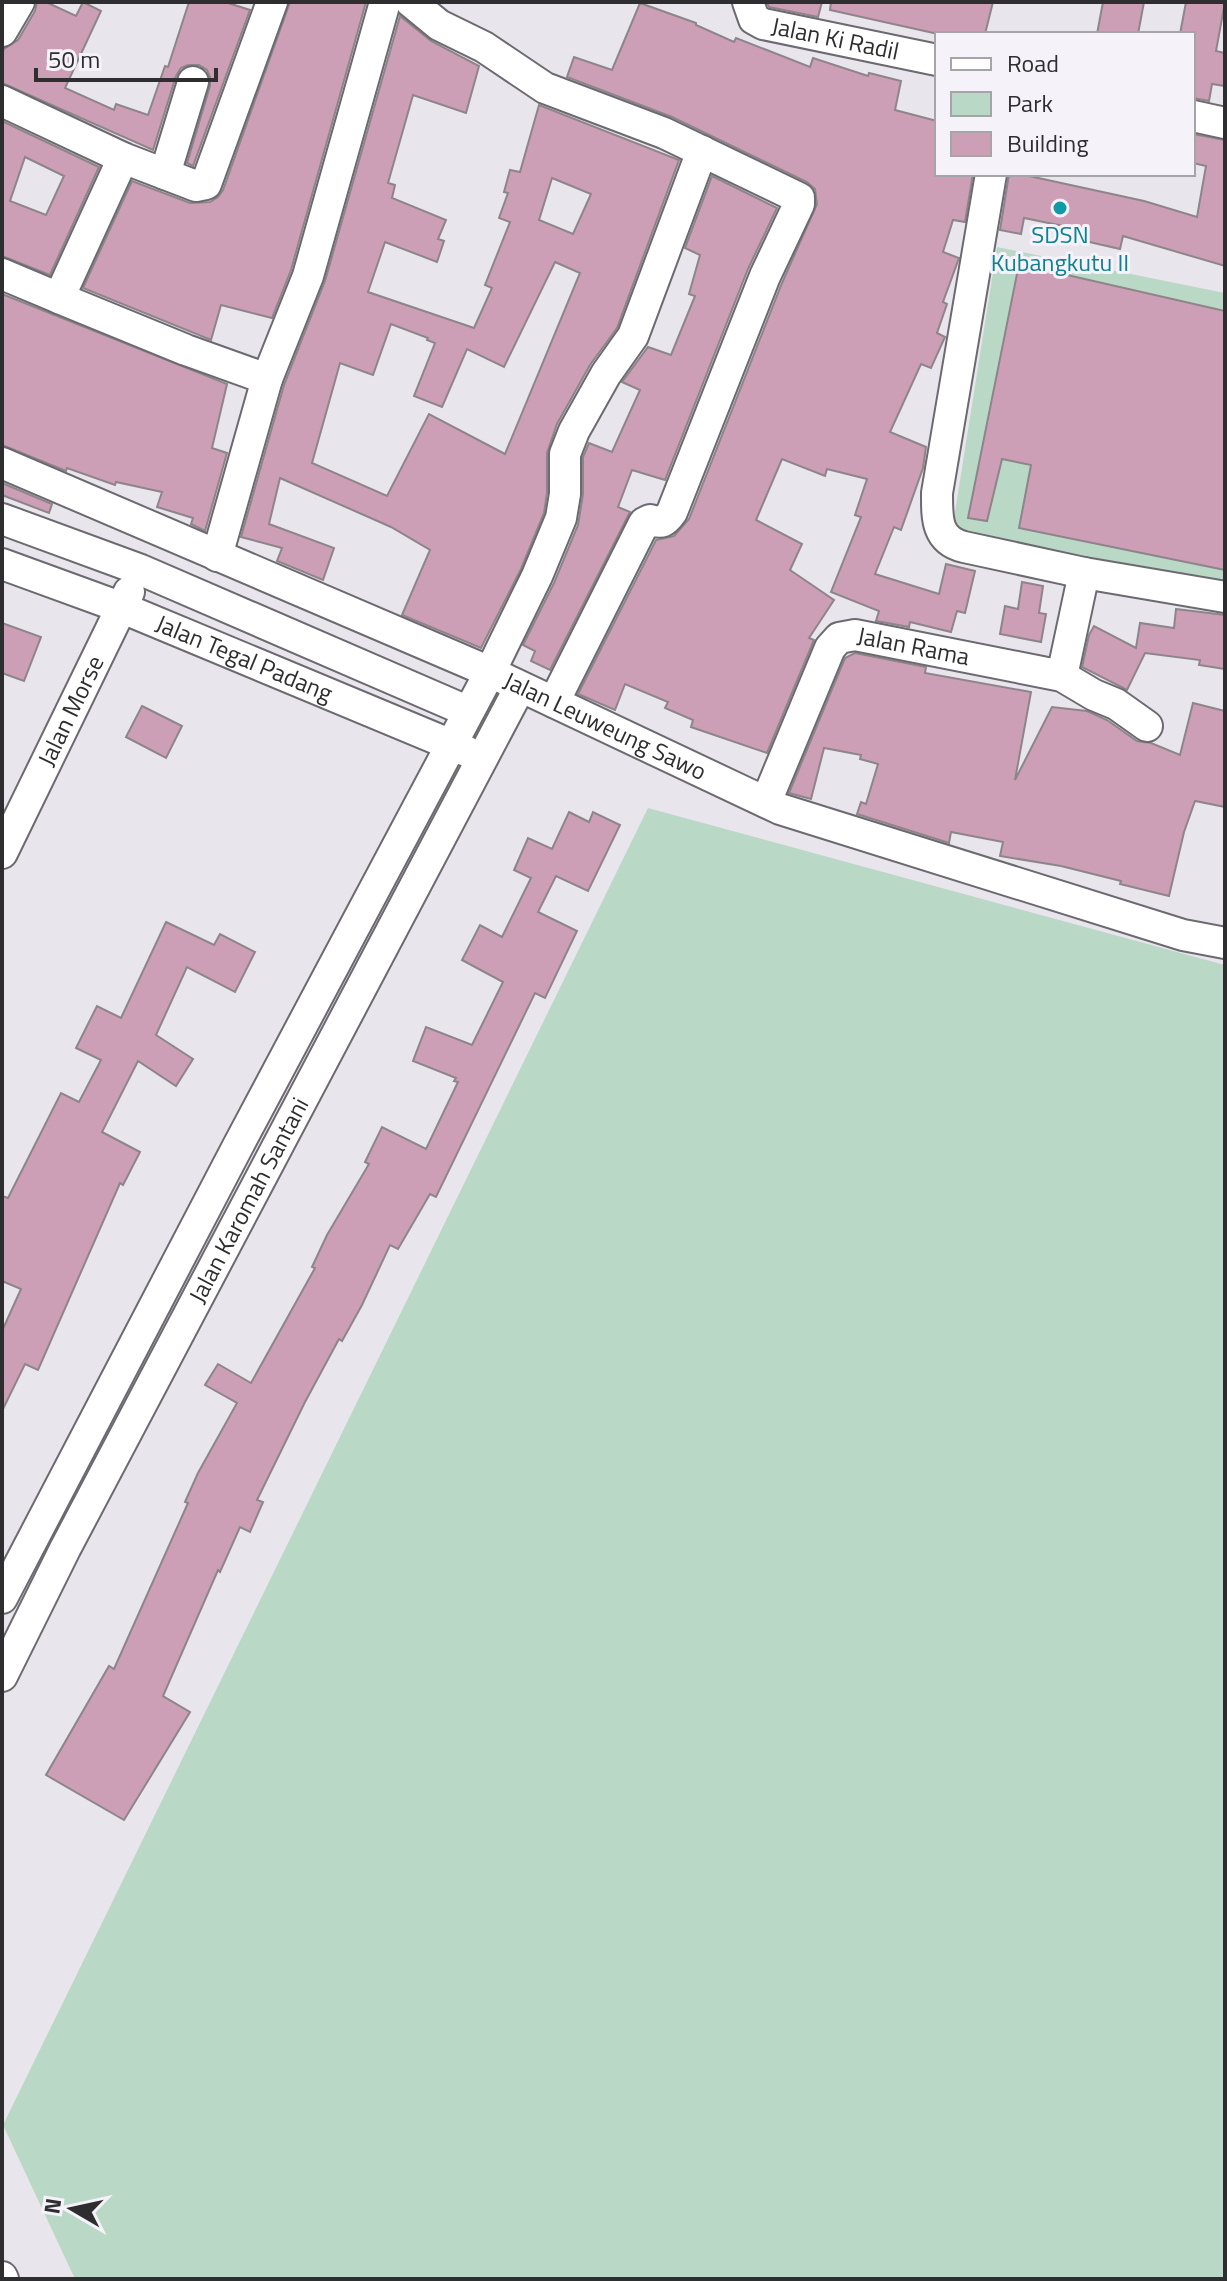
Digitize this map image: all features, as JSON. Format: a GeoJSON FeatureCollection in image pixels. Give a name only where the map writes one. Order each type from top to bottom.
{"type":"FeatureCollection","features":[{"type":"Feature","properties":{"kind":"street"},"geometry":{"type":"LineString","coordinates":[[2,31],[19,2]]}},
{"type":"Feature","properties":{"kind":"street"},"geometry":{"type":"LineString","coordinates":[[2,101],[123,158],[196,186],[206,184],[272,2]]}},
{"type":"Feature","properties":{"kind":"street"},"geometry":{"type":"LineString","coordinates":[[217,556],[267,379],[308,276],[385,2]]}},
{"type":"Feature","properties":{"kind":"street"},"geometry":{"type":"LineString","coordinates":[[411,2],[439,25],[484,47],[545,88],[664,133],[797,195],[799,204],[765,276],[672,512],[665,522],[650,520],[644,523],[554,702]]}},
{"type":"Feature","properties":{"kind":"street","name":"Jalan Ki Radil"},"geometry":{"type":"LineString","coordinates":[[748,2],[754,19],[763,24],[935,60]]}},
{"type":"Feature","properties":{"kind":"street"},"geometry":{"type":"LineString","coordinates":[[165,174],[193,82]]}},
{"type":"Feature","properties":{"kind":"street"},"geometry":{"type":"LineString","coordinates":[[1195,116],[1225,123]]}},
{"type":"Feature","properties":{"kind":"street","name":"Jalan Karomah Santani"},"geometry":{"type":"LineString","coordinates":[[2,1598],[490,672],[537,576],[561,518],[565,494],[565,454],[574,431],[606,374],[633,336],[702,151]]}},
{"type":"Feature","properties":{"kind":"street"},"geometry":{"type":"LineString","coordinates":[[59,298],[123,158]]}},
{"type":"Feature","properties":{"kind":"street"},"geometry":{"type":"LineString","coordinates":[[991,176],[937,493],[942,533],[950,544],[1084,573],[1225,597]]}},
{"type":"Feature","properties":{"kind":"street"},"geometry":{"type":"LineString","coordinates":[[2,274],[186,350],[267,379]]}},
{"type":"Feature","properties":{"kind":"street","name":"Jalan Leuweung Sawo"},"geometry":{"type":"LineString","coordinates":[[2,463],[490,672],[766,802],[1168,931],[1225,943]]}},
{"type":"Feature","properties":{"kind":"street","name":"Jalan Tegal Padang"},"geometry":{"type":"LineString","coordinates":[[2,519],[141,570],[467,711]]}},
{"type":"Feature","properties":{"kind":"street","name":"Jalan Tegal Padang"},"geometry":{"type":"LineString","coordinates":[[2,564],[120,607],[483,758]]}},
{"type":"Feature","properties":{"kind":"street","name":"Jalan Morse"},"geometry":{"type":"LineString","coordinates":[[2,853],[120,607],[141,570]]}},
{"type":"Feature","properties":{"kind":"street"},"geometry":{"type":"LineString","coordinates":[[1084,573],[1062,676],[1116,704],[1147,726]]}},
{"type":"Feature","properties":{"kind":"street","name":"Jalan Rama"},"geometry":{"type":"LineString","coordinates":[[766,802],[830,648],[839,638],[855,635],[1062,676]]}},
{"type":"Feature","properties":{"kind":"street","name":"Jalan Karomah Santani"},"geometry":{"type":"LineString","coordinates":[[2,1676],[65,1549],[520,687]]}},
{"type":"Feature","properties":{"kind":"street"},"geometry":{"type":"LineString","coordinates":[[238,1146],[268,1164]]}},
{"type":"Feature","properties":{"kind":"street"},"geometry":{"type":"LineString","coordinates":[[36,1534],[65,1549]]}},
{"type":"Feature","properties":{"kind":"green space"},"geometry":{"type":"Polygon","coordinates":[[[997,247],[1225,293],[1225,595],[952,531],[997,247]]]}},
{"type":"Feature","properties":{"kind":"green space"},"geometry":{"type":"Polygon","coordinates":[[[648,808],[1225,965],[1225,2279],[75,2279],[3,2125],[648,808]]]}},
{"type":"Feature","properties":{"kind":"building"},"geometry":{"type":"Polygon","coordinates":[[[37,2],[46,2],[76,16],[83,2],[101,11],[65,88],[114,110],[116,104],[148,115],[165,66],[168,67],[189,2],[225,2],[250,10],[193,166],[187,163],[210,86],[207,70],[199,65],[181,68],[176,76],[153,150],[2,83],[2,53],[18,40],[37,2]]]}},
{"type":"Feature","properties":{"kind":"building"},"geometry":{"type":"Polygon","coordinates":[[[290,2],[366,2],[291,270],[272,318],[221,305],[211,340],[83,288],[132,181],[190,203],[210,202],[218,197],[290,2]]]}},
{"type":"Feature","properties":{"kind":"building"},"geometry":{"type":"Polygon","coordinates":[[[767,2],[822,2],[818,17],[769,7],[767,2]]]}},
{"type":"Feature","properties":{"kind":"building"},"geometry":{"type":"Polygon","coordinates":[[[831,2],[993,2],[986,32],[935,33],[830,10],[831,2]]]}},
{"type":"Feature","properties":{"kind":"building"},"geometry":{"type":"Polygon","coordinates":[[[1103,2],[1144,2],[1138,32],[1097,32],[1103,2]]]}},
{"type":"Feature","properties":{"kind":"building"},"geometry":{"type":"Polygon","coordinates":[[[1186,2],[1225,2],[1216,51],[1225,53],[1225,86],[1212,84],[1209,101],[1195,98],[1195,32],[1180,32],[1186,2]]]}},
{"type":"Feature","properties":{"kind":"building"},"geometry":{"type":"Polygon","coordinates":[[[640,3],[696,23],[734,42],[736,38],[810,67],[813,58],[868,76],[869,73],[901,81],[895,110],[935,120],[935,176],[973,176],[965,222],[953,220],[943,252],[959,258],[943,302],[947,304],[937,333],[945,337],[931,368],[921,364],[890,432],[926,447],[923,468],[901,530],[894,527],[875,574],[939,594],[946,564],[975,571],[965,613],[957,611],[951,632],[910,622],[909,627],[876,621],[879,611],[831,592],[861,517],[855,515],[867,479],[827,469],[825,476],[782,459],[756,520],[802,544],[790,570],[834,600],[809,638],[814,640],[767,753],[691,727],[693,720],[665,708],[668,702],[625,684],[615,710],[578,694],[656,540],[674,536],[689,519],[782,283],[817,204],[815,189],[807,182],[672,117],[567,77],[574,57],[612,70],[640,3]]]}},
{"type":"Feature","properties":{"kind":"building"},"geometry":{"type":"Polygon","coordinates":[[[400,16],[431,41],[479,66],[466,113],[413,95],[388,183],[395,185],[392,198],[446,220],[438,239],[444,241],[437,262],[385,242],[368,292],[474,328],[492,288],[485,285],[510,222],[499,218],[508,193],[504,192],[510,170],[520,172],[539,105],[679,160],[617,328],[590,365],[557,424],[547,453],[544,513],[521,569],[481,648],[402,615],[430,550],[391,527],[280,478],[269,524],[334,548],[323,580],[277,561],[282,548],[241,537],[284,385],[325,281],[400,16]],[[552,178],[539,220],[573,234],[591,194],[552,178]],[[555,262],[504,367],[467,349],[442,407],[414,396],[435,343],[428,338],[391,324],[373,375],[340,363],[312,463],[387,496],[429,414],[505,454],[580,273],[555,262]]]}},
{"type":"Feature","properties":{"kind":"building"},"geometry":{"type":"Polygon","coordinates":[[[2,121],[99,167],[50,275],[2,256],[2,121]],[[25,157],[10,201],[46,215],[64,176],[25,157]]]}},
{"type":"Feature","properties":{"kind":"building"},"geometry":{"type":"Polygon","coordinates":[[[1195,134],[1225,140],[1225,266],[1123,236],[1120,249],[1076,239],[1078,229],[1024,218],[1021,234],[1000,230],[1009,176],[1029,176],[1144,201],[1197,217],[1206,166],[1195,163],[1195,134]]]}},
{"type":"Feature","properties":{"kind":"building"},"geometry":{"type":"Polygon","coordinates":[[[712,176],[777,208],[748,269],[665,480],[632,470],[618,507],[630,512],[550,670],[531,661],[535,651],[523,645],[578,525],[583,494],[583,457],[589,443],[612,452],[640,390],[622,382],[648,347],[671,355],[695,296],[689,294],[700,255],[685,248],[712,176]]]}},
{"type":"Feature","properties":{"kind":"building"},"geometry":{"type":"Polygon","coordinates":[[[1019,264],[1225,311],[1225,570],[1019,528],[1031,465],[1002,459],[987,521],[968,518],[1019,264]]]}},
{"type":"Feature","properties":{"kind":"building"},"geometry":{"type":"Polygon","coordinates":[[[2,294],[227,384],[212,448],[227,453],[205,531],[191,524],[193,518],[157,507],[162,492],[116,482],[115,485],[67,468],[66,471],[2,445],[2,294]]]}},
{"type":"Feature","properties":{"kind":"building"},"geometry":{"type":"Polygon","coordinates":[[[2,483],[52,504],[49,513],[2,495],[2,483]]]}},
{"type":"Feature","properties":{"kind":"building"},"geometry":{"type":"Polygon","coordinates":[[[1022,582],[1043,586],[1039,613],[1046,614],[1041,642],[1000,634],[1005,606],[1018,609],[1022,582]]]}},
{"type":"Feature","properties":{"kind":"building"},"geometry":{"type":"Polygon","coordinates":[[[1176,609],[1225,615],[1225,669],[1199,665],[1200,660],[1145,653],[1127,690],[1082,667],[1094,626],[1136,648],[1140,623],[1174,628],[1176,609]]]}},
{"type":"Feature","properties":{"kind":"building"},"geometry":{"type":"Polygon","coordinates":[[[2,623],[41,637],[24,681],[2,673],[2,623]]]}},
{"type":"Feature","properties":{"kind":"building"},"geometry":{"type":"Polygon","coordinates":[[[855,653],[926,667],[925,673],[1031,692],[1015,780],[1052,707],[1087,711],[1107,720],[1137,741],[1151,743],[1180,755],[1193,703],[1225,711],[1225,807],[1195,801],[1184,832],[1169,896],[1061,866],[1000,856],[1003,842],[951,832],[949,843],[857,814],[861,802],[866,804],[878,764],[860,759],[861,755],[824,748],[811,799],[789,793],[845,658],[855,653]]]}},
{"type":"Feature","properties":{"kind":"building"},"geometry":{"type":"Polygon","coordinates":[[[142,706],[182,726],[166,758],[126,737],[142,706]]]}},
{"type":"Feature","properties":{"kind":"building"},"geometry":{"type":"Polygon","coordinates":[[[569,812],[589,822],[593,812],[620,825],[588,891],[556,876],[538,912],[577,931],[545,998],[535,993],[436,1197],[430,1194],[398,1249],[390,1245],[362,1305],[342,1341],[339,1339],[305,1402],[257,1500],[263,1502],[250,1532],[240,1527],[220,1572],[218,1570],[163,1696],[190,1712],[124,1820],[46,1775],[109,1666],[114,1669],[188,1503],[185,1502],[198,1473],[237,1403],[205,1385],[218,1364],[251,1383],[315,1268],[312,1267],[327,1235],[369,1164],[365,1162],[382,1127],[426,1149],[458,1082],[454,1081],[456,1078],[413,1061],[426,1027],[472,1045],[503,982],[462,960],[480,925],[502,937],[531,878],[514,870],[528,838],[552,849],[569,812]]]}},
{"type":"Feature","properties":{"kind":"building"},"geometry":{"type":"Polygon","coordinates":[[[166,922],[214,945],[220,934],[255,952],[235,992],[187,967],[156,1035],[193,1059],[176,1086],[138,1061],[102,1132],[140,1152],[123,1185],[120,1183],[38,1370],[25,1364],[2,1411],[2,1331],[21,1289],[2,1281],[2,1196],[8,1198],[61,1093],[79,1102],[101,1060],[76,1048],[97,1006],[121,1018],[166,922]]]}},
{"type":"Feature","properties":{"kind":"place","name":"SDSN Kubangkutu II"},"geometry":{"type":"Point","coordinates":[1060,208]}}]}
